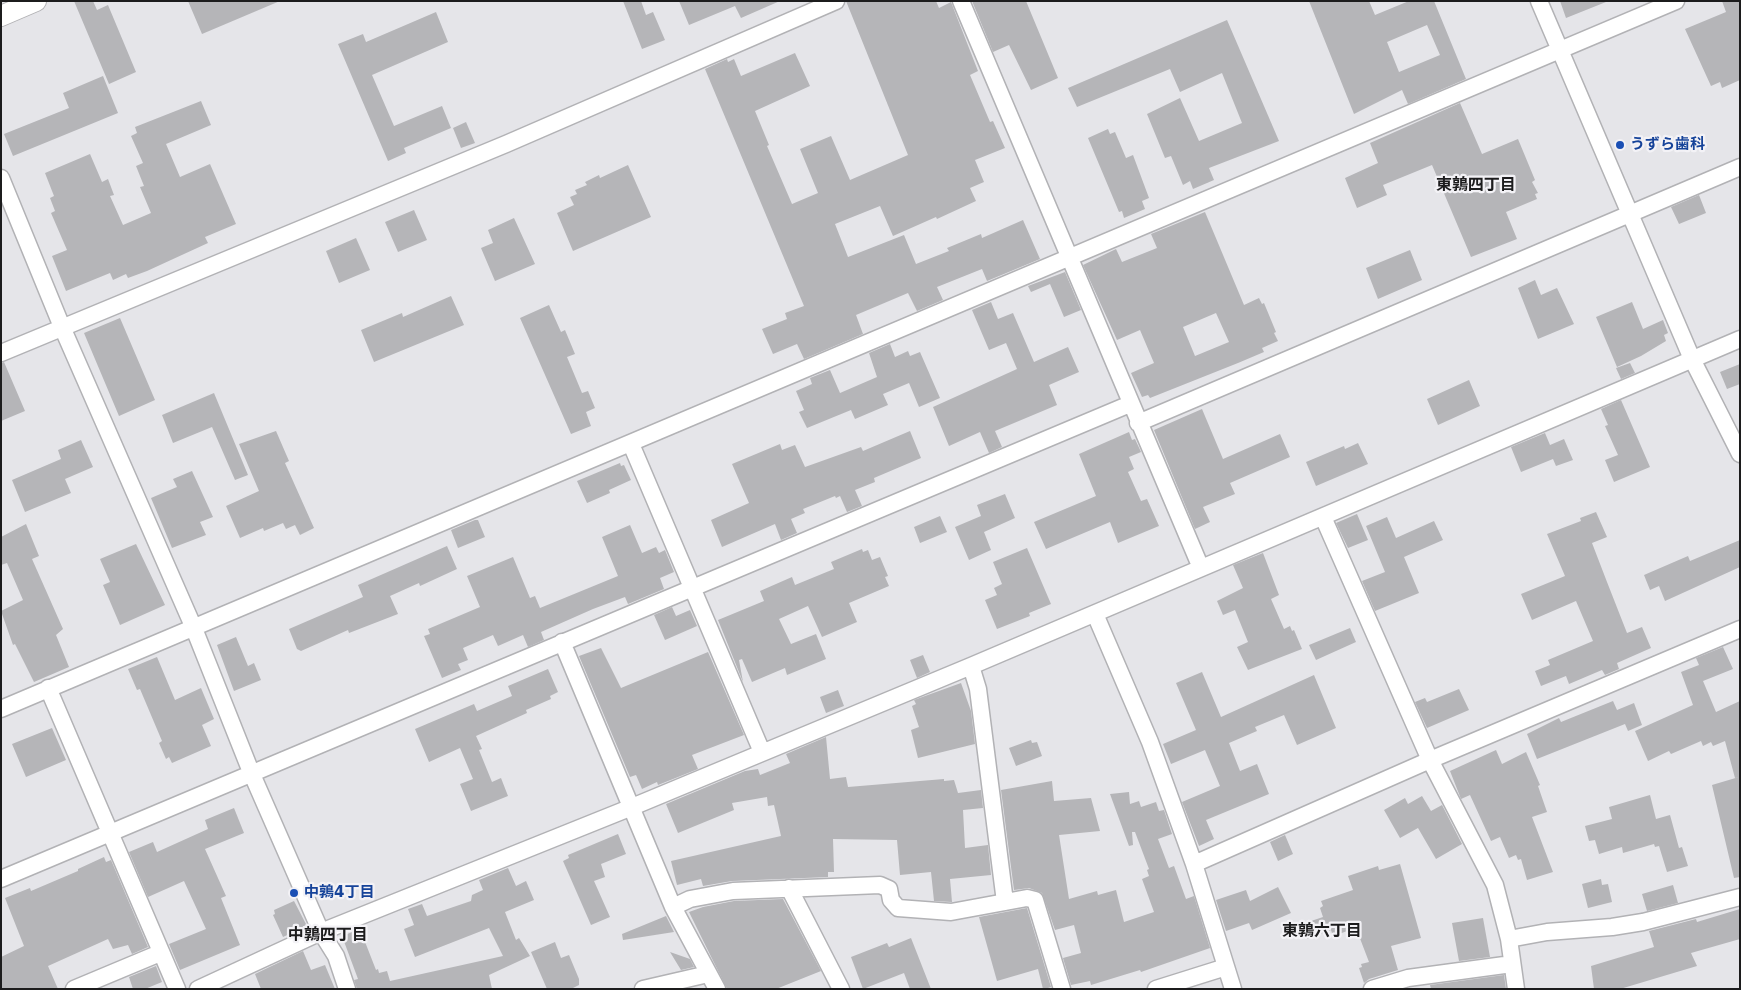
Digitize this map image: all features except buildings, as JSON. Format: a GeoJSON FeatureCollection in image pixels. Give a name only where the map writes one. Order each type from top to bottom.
{"type":"FeatureCollection","features":[{"type":"Feature","properties":{"kind":"street"},"geometry":{"type":"LineString","coordinates":[[1,16],[36,1]]}},
{"type":"Feature","properties":{"kind":"street"},"geometry":{"type":"LineString","coordinates":[[1,353],[506,144],[836,1]]}},
{"type":"Feature","properties":{"kind":"street"},"geometry":{"type":"LineString","coordinates":[[961,1],[1201,568]]}},
{"type":"Feature","properties":{"kind":"street"},"geometry":{"type":"LineString","coordinates":[[1539,1],[1692,359],[1740,454]]}},
{"type":"Feature","properties":{"kind":"street"},"geometry":{"type":"LineString","coordinates":[[1,708],[631,444],[1676,1]]}},
{"type":"Feature","properties":{"kind":"street"},"geometry":{"type":"LineString","coordinates":[[1138,423],[1740,167]]}},
{"type":"Feature","properties":{"kind":"street"},"geometry":{"type":"LineString","coordinates":[[1,178],[62,327],[193,626],[251,772],[321,932],[336,956],[347,989]]}},
{"type":"Feature","properties":{"kind":"street"},"geometry":{"type":"LineString","coordinates":[[198,989],[321,932],[632,807],[971,666],[1740,340]]}},
{"type":"Feature","properties":{"kind":"street"},"geometry":{"type":"LineString","coordinates":[[1,879],[251,772],[1130,404]]}},
{"type":"Feature","properties":{"kind":"street"},"geometry":{"type":"LineString","coordinates":[[631,444],[762,752]]}},
{"type":"Feature","properties":{"kind":"street"},"geometry":{"type":"LineString","coordinates":[[1323,516],[1430,760],[1495,885],[1509,939],[1516,989]]}},
{"type":"Feature","properties":{"kind":"street"},"geometry":{"type":"LineString","coordinates":[[1095,614],[1150,742],[1194,864],[1233,989]]}},
{"type":"Feature","properties":{"kind":"street"},"geometry":{"type":"LineString","coordinates":[[1194,864],[1430,760],[1740,629]]}},
{"type":"Feature","properties":{"kind":"street"},"geometry":{"type":"LineString","coordinates":[[562,642],[673,907],[717,989]]}},
{"type":"Feature","properties":{"kind":"street"},"geometry":{"type":"LineString","coordinates":[[971,666],[978,689],[1005,902]]}},
{"type":"Feature","properties":{"kind":"street"},"geometry":{"type":"LineString","coordinates":[[48,688],[177,989]]}},
{"type":"Feature","properties":{"kind":"street"},"geometry":{"type":"LineString","coordinates":[[673,907],[690,899],[733,890],[880,885],[889,889],[891,900],[898,908],[951,912],[1027,898],[1035,900],[1062,989]]}},
{"type":"Feature","properties":{"kind":"street"},"geometry":{"type":"LineString","coordinates":[[789,888],[841,989]]}},
{"type":"Feature","properties":{"kind":"street"},"geometry":{"type":"LineString","coordinates":[[1509,939],[1547,932],[1612,927],[1643,922],[1740,897]]}},
{"type":"Feature","properties":{"kind":"street"},"geometry":{"type":"LineString","coordinates":[[74,989],[160,952]]}},
{"type":"Feature","properties":{"kind":"street"},"geometry":{"type":"LineString","coordinates":[[1372,989],[1408,978],[1512,964]]}},
{"type":"Feature","properties":{"kind":"street"},"geometry":{"type":"LineString","coordinates":[[1156,989],[1226,967]]}},
{"type":"Feature","properties":{"kind":"street"},"geometry":{"type":"LineString","coordinates":[[643,989],[708,974]]}},
{"type":"Feature","properties":{"kind":"place","name":"うずら歯科"},"geometry":{"type":"Point","coordinates":[1620,145]}},
{"type":"Feature","properties":{"kind":"place","name":"中鶉4丁目"},"geometry":{"type":"Point","coordinates":[294,893]}},
{"type":"Feature","properties":{"kind":"district","name":"東鶉四丁目"},"geometry":{"type":"Point","coordinates":[1476,186]}},
{"type":"Feature","properties":{"kind":"district","name":"東鶉六丁目"},"geometry":{"type":"Point","coordinates":[1322,932]}},
{"type":"Feature","properties":{"kind":"district","name":"中鶉四丁目"},"geometry":{"type":"Point","coordinates":[328,936]}}]}
